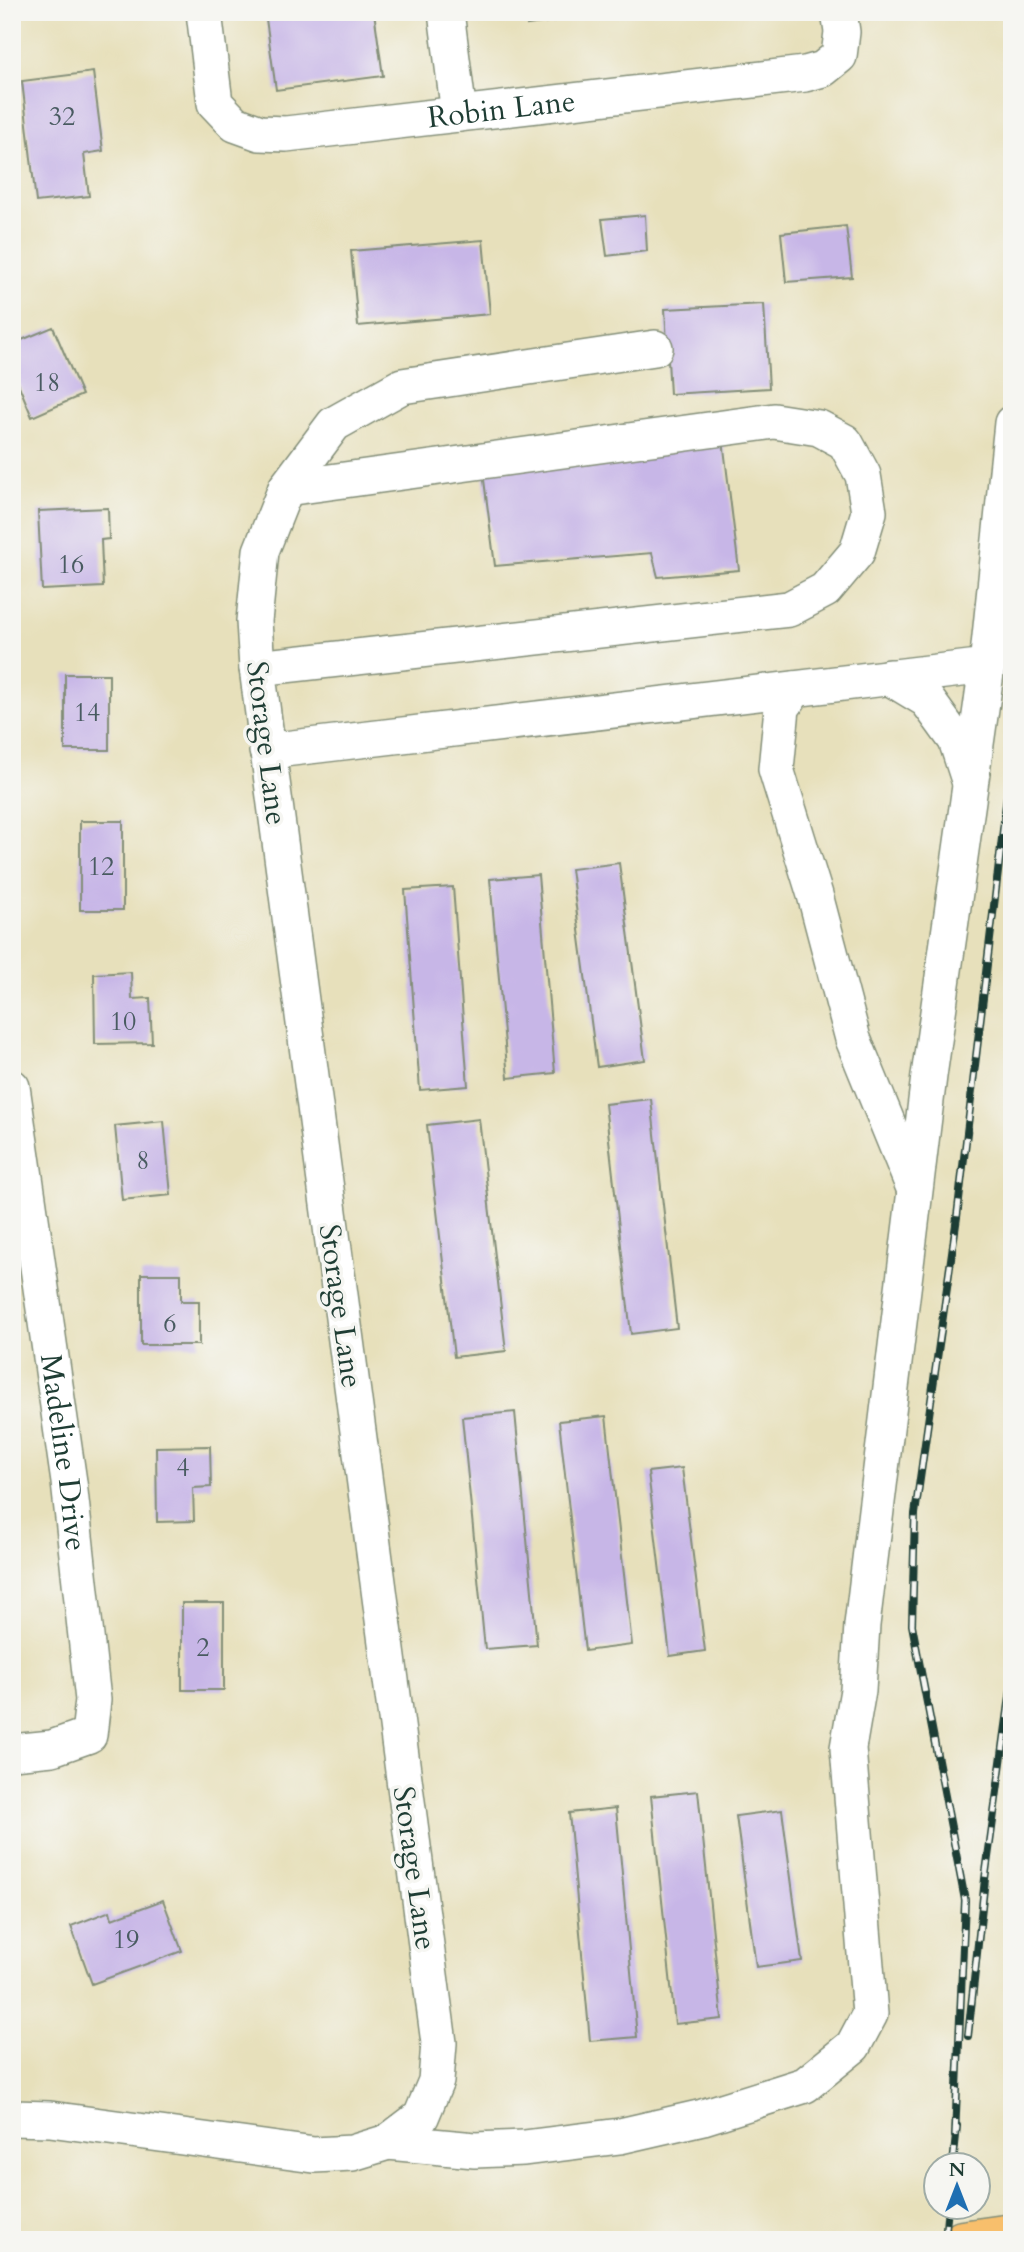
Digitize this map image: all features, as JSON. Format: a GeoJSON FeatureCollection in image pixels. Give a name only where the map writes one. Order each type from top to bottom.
{"type":"FeatureCollection","features":[{"type":"Feature","properties":{"kind":"highway"},"geometry":{"type":"LineString","coordinates":[[962,2240],[1011,2233]]}},
{"type":"Feature","properties":{"kind":"street","name":"Robin Lane"},"geometry":{"type":"LineString","coordinates":[[204,12],[215,103],[235,124],[260,133],[286,134],[805,74],[823,69],[839,57],[842,32],[839,12]]}},
{"type":"Feature","properties":{"kind":"street"},"geometry":{"type":"LineString","coordinates":[[446,12],[459,114]]}},
{"type":"Feature","properties":{"kind":"street","name":"Storage Lane"},"geometry":{"type":"LineString","coordinates":[[12,2118],[50,2119],[314,2155],[352,2153],[388,2142],[421,2117],[436,2081],[439,2043],[257,668],[254,621],[261,551],[286,488],[334,424],[402,386],[655,348]]}},
{"type":"Feature","properties":{"kind":"street"},"geometry":{"type":"LineString","coordinates":[[257,668],[789,609],[825,590],[858,552],[869,513],[863,475],[845,442],[819,428],[774,421],[286,488]]}},
{"type":"Feature","properties":{"kind":"street"},"geometry":{"type":"LineString","coordinates":[[388,2142],[475,2150],[524,2148],[620,2136],[703,2117],[805,2085],[853,2046],[870,2014],[848,1748],[858,1690],[862,1625],[915,1191],[987,666],[1012,423]]}},
{"type":"Feature","properties":{"kind":"street"},"geometry":{"type":"LineString","coordinates":[[268,751],[987,666]]}},
{"type":"Feature","properties":{"kind":"street"},"geometry":{"type":"LineString","coordinates":[[889,677],[927,700],[956,740],[971,784]]}},
{"type":"Feature","properties":{"kind":"street"},"geometry":{"type":"LineString","coordinates":[[795,689],[782,708],[776,769],[815,895],[853,1039],[915,1191]]}},
{"type":"Feature","properties":{"kind":"street","name":"Madeline Drive"},"geometry":{"type":"LineString","coordinates":[[12,1087],[24,1265],[71,1495],[93,1700],[89,1735],[52,1748],[12,1752]]}},
{"type":"Feature","properties":{"kind":"building"},"geometry":{"type":"Polygon","coordinates":[[[265,12],[374,12],[383,76],[276,90],[265,12]]]}},
{"type":"Feature","properties":{"kind":"building"},"geometry":{"type":"Polygon","coordinates":[[[526,12],[603,12],[603,14],[527,25],[526,12]]]}},
{"type":"Feature","properties":{"kind":"building"},"geometry":{"type":"Polygon","coordinates":[[[93,72],[103,151],[84,154],[89,196],[36,202],[22,81],[93,72]]]}},
{"type":"Feature","properties":{"kind":"building"},"geometry":{"type":"Polygon","coordinates":[[[645,215],[647,251],[607,256],[602,219],[645,215]]]}},
{"type":"Feature","properties":{"kind":"building"},"geometry":{"type":"Polygon","coordinates":[[[846,226],[852,277],[786,282],[781,233],[846,226]]]}},
{"type":"Feature","properties":{"kind":"building"},"geometry":{"type":"Polygon","coordinates":[[[483,240],[490,314],[358,326],[351,251],[483,240]]]}},
{"type":"Feature","properties":{"kind":"building"},"geometry":{"type":"Polygon","coordinates":[[[764,304],[769,388],[670,394],[665,309],[764,304]]]}},
{"type":"Feature","properties":{"kind":"building"},"geometry":{"type":"Polygon","coordinates":[[[53,327],[82,395],[32,417],[12,369],[12,344],[53,327]]]}},
{"type":"Feature","properties":{"kind":"building"},"geometry":{"type":"Polygon","coordinates":[[[723,440],[739,570],[658,577],[652,553],[495,566],[483,472],[723,440]]]}},
{"type":"Feature","properties":{"kind":"building"},"geometry":{"type":"Polygon","coordinates":[[[108,508],[109,539],[101,540],[103,587],[42,590],[38,511],[108,508]]]}},
{"type":"Feature","properties":{"kind":"building"},"geometry":{"type":"Polygon","coordinates":[[[65,674],[109,674],[109,750],[65,750],[65,674]]]}},
{"type":"Feature","properties":{"kind":"building"},"geometry":{"type":"Polygon","coordinates":[[[80,821],[123,821],[123,910],[80,910],[80,821]]]}},
{"type":"Feature","properties":{"kind":"building"},"geometry":{"type":"Polygon","coordinates":[[[619,863],[645,1060],[597,1067],[571,869],[619,863]]]}},
{"type":"Feature","properties":{"kind":"building"},"geometry":{"type":"Polygon","coordinates":[[[538,875],[555,1073],[508,1078],[490,879],[538,875]]]}},
{"type":"Feature","properties":{"kind":"building"},"geometry":{"type":"Polygon","coordinates":[[[453,887],[468,1086],[420,1090],[405,890],[453,887]]]}},
{"type":"Feature","properties":{"kind":"building"},"geometry":{"type":"Polygon","coordinates":[[[131,972],[132,999],[150,998],[152,1043],[95,1044],[94,974],[131,972]]]}},
{"type":"Feature","properties":{"kind":"building"},"geometry":{"type":"Polygon","coordinates":[[[651,1099],[677,1328],[631,1334],[605,1104],[651,1099]]]}},
{"type":"Feature","properties":{"kind":"building"},"geometry":{"type":"Polygon","coordinates":[[[479,1119],[506,1351],[454,1357],[427,1125],[479,1119]]]}},
{"type":"Feature","properties":{"kind":"building"},"geometry":{"type":"Polygon","coordinates":[[[164,1121],[171,1195],[122,1200],[115,1126],[164,1121]]]}},
{"type":"Feature","properties":{"kind":"building"},"geometry":{"type":"Polygon","coordinates":[[[141,1274],[181,1274],[181,1301],[199,1301],[199,1345],[141,1345],[141,1274]]]}},
{"type":"Feature","properties":{"kind":"building"},"geometry":{"type":"Polygon","coordinates":[[[515,1412],[537,1645],[485,1649],[462,1417],[515,1412]]]}},
{"type":"Feature","properties":{"kind":"building"},"geometry":{"type":"Polygon","coordinates":[[[606,1416],[632,1645],[585,1651],[559,1421],[606,1416]]]}},
{"type":"Feature","properties":{"kind":"building"},"geometry":{"type":"Polygon","coordinates":[[[210,1446],[211,1487],[193,1488],[194,1521],[157,1522],[156,1447],[210,1446]]]}},
{"type":"Feature","properties":{"kind":"building"},"geometry":{"type":"Polygon","coordinates":[[[682,1468],[705,1651],[670,1656],[648,1472],[682,1468]]]}},
{"type":"Feature","properties":{"kind":"building"},"geometry":{"type":"Polygon","coordinates":[[[182,1603],[224,1603],[224,1690],[182,1690],[182,1603]]]}},
{"type":"Feature","properties":{"kind":"building"},"geometry":{"type":"Polygon","coordinates":[[[698,1791],[722,2019],[675,2024],[651,1796],[698,1791]]]}},
{"type":"Feature","properties":{"kind":"building"},"geometry":{"type":"Polygon","coordinates":[[[616,1808],[637,2037],[590,2041],[569,1813],[616,1808]]]}},
{"type":"Feature","properties":{"kind":"building"},"geometry":{"type":"Polygon","coordinates":[[[782,1810],[802,1961],[756,1967],[736,1816],[782,1810]]]}},
{"type":"Feature","properties":{"kind":"building"},"geometry":{"type":"Polygon","coordinates":[[[163,1900],[182,1951],[92,1984],[71,1926],[110,1911],[112,1919],[163,1900]]]}},
{"type":"Feature","properties":{"kind":"railway"},"geometry":{"type":"LineString","coordinates":[[955,2136],[965,1900],[912,1625],[915,1514],[957,1217],[1012,754]]}},
{"type":"Feature","properties":{"kind":"railway"},"geometry":{"type":"LineString","coordinates":[[968,2036],[985,1879],[1012,1682]]}},
{"type":"Feature","properties":{"kind":"railway"},"geometry":{"type":"LineString","coordinates":[[954,2150],[957,2126]]}},
{"type":"Feature","properties":{"kind":"railway"},"geometry":{"type":"LineString","coordinates":[[945,2240],[947,2220]]}}]}
